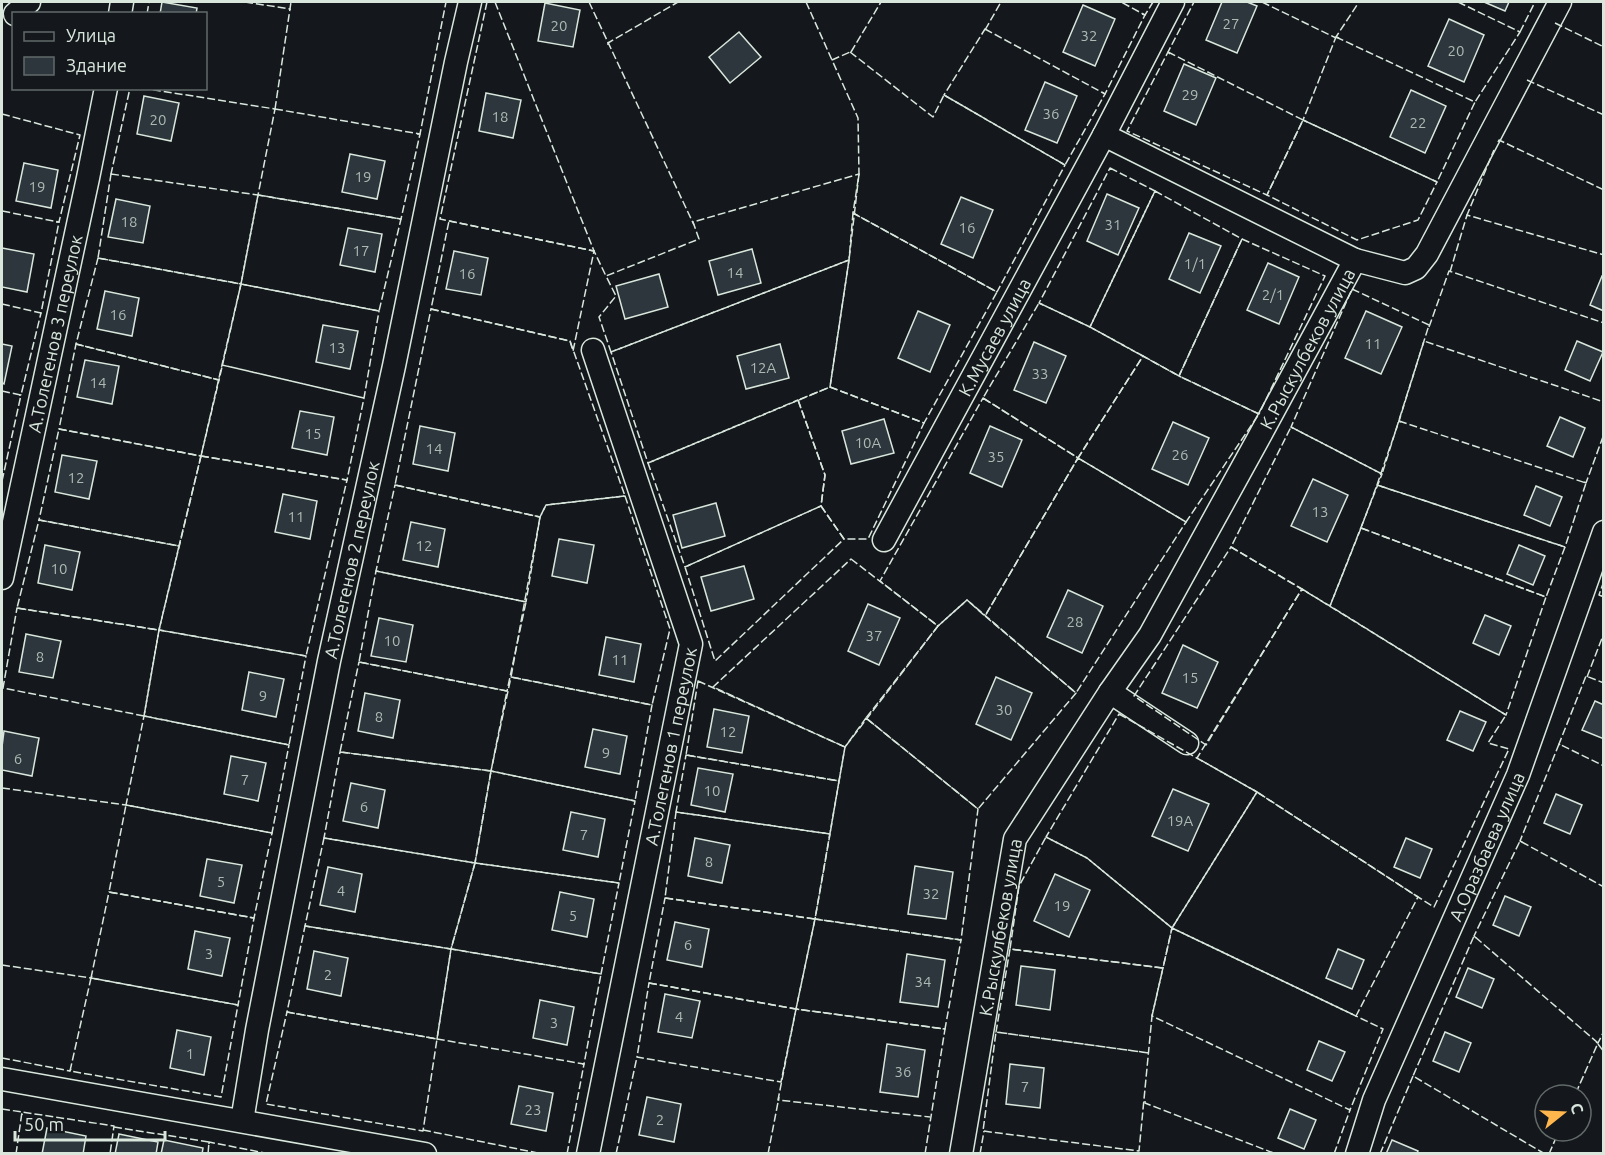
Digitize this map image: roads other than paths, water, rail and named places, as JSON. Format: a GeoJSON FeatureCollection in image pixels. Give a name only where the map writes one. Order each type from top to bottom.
{"type":"FeatureCollection","features":[{"type":"Feature","properties":{"kind":"street"},"geometry":{"type":"LineString","coordinates":[[16,12],[29,2]]}},
{"type":"Feature","properties":{"kind":"street","name":"А.Толегенов 2 переулок"},"geometry":{"type":"LineString","coordinates":[[242,1121],[257,1030],[329,661],[394,366],[470,2]]}},
{"type":"Feature","properties":{"kind":"street","name":"К.Мусаев улица"},"geometry":{"type":"LineString","coordinates":[[884,540],[1104,135],[1173,2]]}},
{"type":"Feature","properties":{"kind":"street","name":"К.Рыскулбеков улица"},"geometry":{"type":"LineString","coordinates":[[961,1154],[1015,839],[1110,692],[1150,635],[1355,260],[1405,273],[1416,268],[1427,255],[1560,2]]}},
{"type":"Feature","properties":{"kind":"street","name":"А.Толегенов 3 переулок"},"geometry":{"type":"LineString","coordinates":[[2,578],[106,90]]}},
{"type":"Feature","properties":{"kind":"street"},"geometry":{"type":"LineString","coordinates":[[1104,135],[1355,260]]}},
{"type":"Feature","properties":{"kind":"street","name":"А.Толегенов 1 переулок"},"geometry":{"type":"LineString","coordinates":[[588,1154],[691,644],[593,350]]}},
{"type":"Feature","properties":{"kind":"street","name":"А.Оразбаева улица"},"geometry":{"type":"LineString","coordinates":[[1357,1154],[1374,1100],[1518,775],[1604,532]]}},
{"type":"Feature","properties":{"kind":"street"},"geometry":{"type":"LineString","coordinates":[[1110,692],[1187,743]]}},
{"type":"Feature","properties":{"kind":"street"},"geometry":{"type":"LineString","coordinates":[[2,1079],[425,1154]]}}]}
